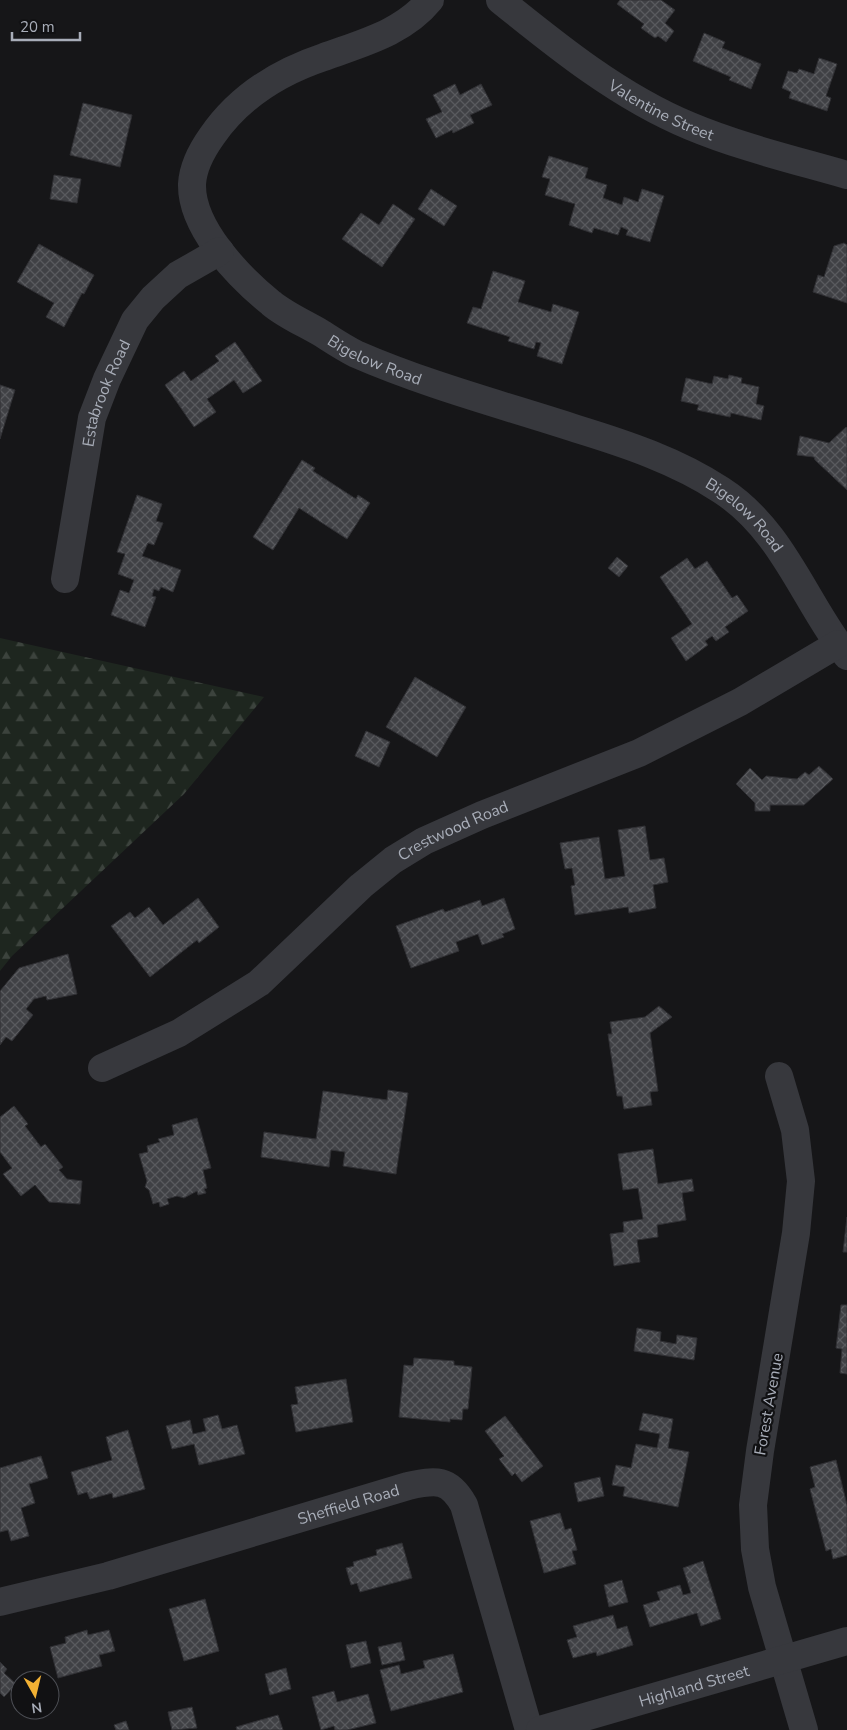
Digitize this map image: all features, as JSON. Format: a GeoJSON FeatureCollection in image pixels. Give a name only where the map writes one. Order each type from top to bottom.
{"type":"FeatureCollection","features":[{"type":"Feature","properties":{"kind":"street","name":"Bigelow Road"},"geometry":{"type":"LineString","coordinates":[[430,0],[410,18],[382,36],[321,58],[268,82],[252,93],[224,120],[211,138],[196,165],[192,187],[197,211],[208,234],[220,251],[246,280],[273,304],[354,353],[434,383],[644,452],[680,467],[723,491],[771,536],[786,556],[842,650]]}},
{"type":"Feature","properties":{"kind":"street","name":"Valentine Street"},"geometry":{"type":"LineString","coordinates":[[500,0],[556,46],[639,101],[690,126],[847,175]]}},
{"type":"Feature","properties":{"kind":"street","name":"Estabrook Road"},"geometry":{"type":"LineString","coordinates":[[65,579],[92,418],[107,379],[131,328],[153,298],[178,275],[220,251]]}},
{"type":"Feature","properties":{"kind":"street","name":"Crestwood Road"},"geometry":{"type":"LineString","coordinates":[[102,1068],[179,1034],[259,983],[361,886],[393,860],[424,841],[482,815],[639,753],[842,650]]}},
{"type":"Feature","properties":{"kind":"street","name":"Forest Avenue"},"geometry":{"type":"LineString","coordinates":[[779,1076],[795,1130],[801,1181],[796,1233],[760,1451],[753,1505],[755,1550],[762,1587],[804,1730]]}},
{"type":"Feature","properties":{"kind":"street","name":"Sheffield Road"},"geometry":{"type":"LineString","coordinates":[[0,1602],[108,1576],[408,1486],[442,1483],[455,1490],[464,1505],[529,1730]]}},
{"type":"Feature","properties":{"kind":"street","name":"Highland Street"},"geometry":{"type":"LineString","coordinates":[[540,1730],[847,1640]]}},
{"type":"Feature","properties":{"kind":"green space"},"geometry":{"type":"Polygon","coordinates":[[[0,638],[264,697],[184,794],[12,956],[0,971],[0,638]]]}},
{"type":"Feature","properties":{"kind":"building"},"geometry":{"type":"Polygon","coordinates":[[[620,0],[661,0],[675,10],[665,23],[674,31],[666,42],[658,36],[655,38],[641,28],[644,24],[617,4],[620,0]]]}},
{"type":"Feature","properties":{"kind":"building"},"geometry":{"type":"Polygon","coordinates":[[[704,33],[725,42],[722,48],[761,64],[751,89],[729,80],[731,77],[693,61],[704,33]]]}},
{"type":"Feature","properties":{"kind":"building"},"geometry":{"type":"Polygon","coordinates":[[[819,58],[837,64],[826,96],[831,98],[827,111],[789,98],[791,92],[782,88],[788,71],[797,73],[799,69],[814,74],[819,58]]]}},
{"type":"Feature","properties":{"kind":"building"},"geometry":{"type":"Polygon","coordinates":[[[455,84],[460,95],[481,84],[492,105],[470,115],[474,123],[453,133],[452,130],[436,138],[426,119],[442,112],[433,95],[455,84]]]}},
{"type":"Feature","properties":{"kind":"building"},"geometry":{"type":"Polygon","coordinates":[[[83,103],[132,115],[120,167],[70,155],[83,103]]]}},
{"type":"Feature","properties":{"kind":"building"},"geometry":{"type":"Polygon","coordinates":[[[549,156],[588,168],[585,178],[607,185],[603,198],[622,205],[624,197],[638,202],[642,189],[664,196],[650,242],[626,235],[628,230],[621,227],[618,235],[594,228],[592,233],[569,225],[575,204],[545,195],[550,179],[542,177],[549,156]]]}},
{"type":"Feature","properties":{"kind":"building"},"geometry":{"type":"Polygon","coordinates":[[[54,175],[81,179],[77,203],[50,199],[54,175]]]}},
{"type":"Feature","properties":{"kind":"building"},"geometry":{"type":"Polygon","coordinates":[[[431,189],[457,206],[444,226],[418,209],[431,189]]]}},
{"type":"Feature","properties":{"kind":"building"},"geometry":{"type":"Polygon","coordinates":[[[393,204],[415,219],[382,267],[342,239],[361,213],[379,225],[393,204]]]}},
{"type":"Feature","properties":{"kind":"building"},"geometry":{"type":"Polygon","coordinates":[[[844,243],[847,245],[847,303],[813,292],[818,275],[824,277],[834,246],[844,243]]]}},
{"type":"Feature","properties":{"kind":"building"},"geometry":{"type":"Polygon","coordinates":[[[39,244],[94,275],[64,327],[46,317],[54,303],[17,282],[39,244]]]}},
{"type":"Feature","properties":{"kind":"building"},"geometry":{"type":"Polygon","coordinates":[[[493,271],[525,281],[518,302],[551,312],[553,304],[579,312],[562,364],[537,356],[541,343],[536,342],[534,349],[508,341],[510,337],[467,323],[473,307],[481,309],[493,271]]]}},
{"type":"Feature","properties":{"kind":"building"},"geometry":{"type":"Polygon","coordinates":[[[235,342],[262,381],[243,393],[234,380],[207,399],[216,412],[194,427],[165,385],[184,371],[191,381],[219,361],[215,356],[235,342]]]}},
{"type":"Feature","properties":{"kind":"building"},"geometry":{"type":"Polygon","coordinates":[[[729,375],[742,378],[741,383],[759,387],[756,404],[764,406],[761,420],[731,413],[730,417],[697,410],[699,405],[681,401],[686,378],[712,384],[714,376],[728,379],[729,375]]]}},
{"type":"Feature","properties":{"kind":"building"},"geometry":{"type":"Polygon","coordinates":[[[0,385],[15,390],[0,439],[0,385]]]}},
{"type":"Feature","properties":{"kind":"building"},"geometry":{"type":"Polygon","coordinates":[[[846,427],[847,490],[814,457],[797,455],[800,436],[829,443],[846,427]]]}},
{"type":"Feature","properties":{"kind":"building"},"geometry":{"type":"Polygon","coordinates":[[[302,460],[315,468],[313,471],[356,499],[358,495],[370,503],[347,539],[299,508],[273,550],[253,537],[302,460]]]}},
{"type":"Feature","properties":{"kind":"building"},"geometry":{"type":"Polygon","coordinates":[[[137,495],[162,504],[156,521],[163,523],[154,545],[148,543],[142,556],[181,570],[173,592],[161,587],[159,591],[154,589],[152,596],[156,597],[145,627],[111,615],[120,590],[129,593],[134,580],[118,574],[125,554],[117,552],[137,495]]]}},
{"type":"Feature","properties":{"kind":"building"},"geometry":{"type":"Polygon","coordinates":[[[617,557],[628,566],[619,577],[608,568],[617,557]]]}},
{"type":"Feature","properties":{"kind":"building"},"geometry":{"type":"Polygon","coordinates":[[[687,558],[695,569],[707,561],[732,598],[737,595],[748,611],[725,627],[729,632],[716,641],[712,636],[705,641],[708,645],[686,661],[671,638],[692,624],[660,577],[687,558]]]}},
{"type":"Feature","properties":{"kind":"building"},"geometry":{"type":"Polygon","coordinates":[[[415,677],[466,707],[437,757],[386,727],[415,677]]]}},
{"type":"Feature","properties":{"kind":"building"},"geometry":{"type":"Polygon","coordinates":[[[366,731],[390,742],[379,767],[355,756],[366,731]]]}},
{"type":"Feature","properties":{"kind":"building"},"geometry":{"type":"Polygon","coordinates":[[[819,766],[833,779],[804,805],[770,805],[770,811],[755,811],[755,803],[736,784],[750,768],[762,780],[766,776],[797,779],[805,772],[809,775],[819,766]]]}},
{"type":"Feature","properties":{"kind":"building"},"geometry":{"type":"Polygon","coordinates":[[[645,826],[650,860],[664,858],[668,882],[653,885],[656,908],[629,913],[628,907],[575,915],[571,886],[575,885],[572,868],[565,869],[560,843],[599,837],[605,879],[625,876],[618,830],[645,826]]]}},
{"type":"Feature","properties":{"kind":"building"},"geometry":{"type":"Polygon","coordinates":[[[198,898],[219,927],[199,943],[197,940],[150,977],[111,926],[130,912],[135,918],[149,907],[163,925],[198,898]]]}},
{"type":"Feature","properties":{"kind":"building"},"geometry":{"type":"Polygon","coordinates":[[[504,898],[515,929],[502,934],[504,937],[482,945],[478,934],[456,942],[459,951],[411,968],[396,926],[443,909],[445,912],[480,900],[482,906],[504,898]]]}},
{"type":"Feature","properties":{"kind":"building"},"geometry":{"type":"Polygon","coordinates":[[[68,954],[77,994],[47,1000],[46,996],[34,999],[26,1009],[33,1015],[12,1041],[6,1037],[0,1045],[0,991],[19,968],[68,954]]]}},
{"type":"Feature","properties":{"kind":"building"},"geometry":{"type":"Polygon","coordinates":[[[659,1006],[672,1017],[650,1033],[658,1091],[650,1092],[652,1105],[624,1109],[622,1096],[617,1096],[608,1034],[612,1034],[610,1022],[645,1017],[659,1006]]]}},
{"type":"Feature","properties":{"kind":"building"},"geometry":{"type":"Polygon","coordinates":[[[388,1090],[408,1093],[396,1174],[343,1166],[345,1152],[331,1150],[329,1167],[261,1157],[264,1132],[316,1139],[323,1091],[387,1100],[388,1090]]]}},
{"type":"Feature","properties":{"kind":"building"},"geometry":{"type":"Polygon","coordinates":[[[14,1106],[28,1124],[25,1126],[41,1147],[45,1144],[63,1167],[59,1170],[67,1179],[82,1181],[80,1204],[49,1202],[35,1185],[21,1196],[3,1174],[12,1168],[0,1152],[0,1117],[14,1106]]]}},
{"type":"Feature","properties":{"kind":"building"},"geometry":{"type":"Polygon","coordinates":[[[197,1118],[211,1168],[203,1170],[207,1188],[204,1189],[206,1193],[198,1195],[197,1191],[184,1198],[177,1196],[167,1199],[169,1204],[160,1207],[159,1202],[153,1204],[149,1190],[145,1187],[147,1181],[139,1154],[148,1152],[147,1146],[160,1142],[158,1139],[174,1135],[172,1125],[197,1118]]]}},
{"type":"Feature","properties":{"kind":"building"},"geometry":{"type":"Polygon","coordinates":[[[653,1149],[658,1184],[692,1179],[694,1191],[682,1193],[686,1220],[657,1225],[658,1237],[637,1240],[640,1262],[614,1266],[610,1234],[624,1232],[623,1222],[643,1219],[638,1188],[623,1190],[618,1154],[653,1149]]]}},
{"type":"Feature","properties":{"kind":"building"},"geometry":{"type":"Polygon","coordinates":[[[847,1217],[847,1252],[843,1252],[847,1217]]]}},
{"type":"Feature","properties":{"kind":"building"},"geometry":{"type":"Polygon","coordinates":[[[841,1305],[847,1305],[847,1374],[840,1373],[842,1349],[836,1348],[841,1305]]]}},
{"type":"Feature","properties":{"kind":"building"},"geometry":{"type":"Polygon","coordinates":[[[637,1328],[661,1332],[660,1341],[676,1344],[677,1335],[697,1338],[694,1360],[634,1351],[637,1328]]]}},
{"type":"Feature","properties":{"kind":"building"},"geometry":{"type":"Polygon","coordinates":[[[414,1358],[454,1361],[454,1365],[472,1367],[468,1409],[463,1409],[462,1420],[450,1419],[450,1422],[399,1417],[404,1365],[413,1366],[414,1358]]]}},
{"type":"Feature","properties":{"kind":"building"},"geometry":{"type":"Polygon","coordinates":[[[346,1379],[353,1422],[296,1432],[291,1405],[298,1404],[295,1387],[346,1379]]]}},
{"type":"Feature","properties":{"kind":"building"},"geometry":{"type":"Polygon","coordinates":[[[643,1413],[673,1419],[668,1448],[689,1452],[678,1507],[623,1496],[625,1487],[612,1485],[616,1465],[631,1468],[636,1444],[657,1448],[660,1434],[639,1430],[643,1413]]]}},
{"type":"Feature","properties":{"kind":"building"},"geometry":{"type":"Polygon","coordinates":[[[218,1415],[222,1429],[237,1425],[245,1454],[199,1465],[194,1444],[172,1449],[166,1426],[190,1420],[193,1434],[206,1431],[203,1419],[218,1415]]]}},
{"type":"Feature","properties":{"kind":"building"},"geometry":{"type":"Polygon","coordinates":[[[505,1416],[543,1466],[522,1482],[515,1473],[512,1476],[499,1459],[504,1456],[485,1431],[505,1416]]]}},
{"type":"Feature","properties":{"kind":"building"},"geometry":{"type":"Polygon","coordinates":[[[128,1430],[145,1489],[113,1498],[112,1493],[90,1499],[87,1492],[78,1495],[71,1472],[112,1460],[106,1437],[128,1430]]]}},
{"type":"Feature","properties":{"kind":"building"},"geometry":{"type":"Polygon","coordinates":[[[41,1456],[48,1478],[29,1484],[35,1503],[21,1508],[29,1536],[11,1541],[8,1530],[0,1532],[0,1468],[41,1456]]]}},
{"type":"Feature","properties":{"kind":"building"},"geometry":{"type":"Polygon","coordinates":[[[836,1460],[847,1505],[847,1555],[833,1559],[831,1549],[826,1551],[810,1489],[815,1487],[810,1467],[836,1460]]]}},
{"type":"Feature","properties":{"kind":"building"},"geometry":{"type":"Polygon","coordinates":[[[600,1477],[604,1496],[578,1502],[574,1483],[600,1477]]]}},
{"type":"Feature","properties":{"kind":"building"},"geometry":{"type":"Polygon","coordinates":[[[560,1513],[565,1530],[571,1528],[577,1550],[572,1551],[576,1564],[544,1573],[530,1521],[560,1513]]]}},
{"type":"Feature","properties":{"kind":"building"},"geometry":{"type":"Polygon","coordinates":[[[402,1543],[412,1578],[360,1592],[357,1583],[351,1585],[346,1568],[354,1566],[353,1562],[377,1555],[376,1550],[402,1543]]]}},
{"type":"Feature","properties":{"kind":"building"},"geometry":{"type":"Polygon","coordinates":[[[703,1561],[721,1619],[701,1626],[697,1613],[650,1627],[643,1605],[660,1600],[657,1592],[680,1585],[683,1595],[691,1593],[683,1568],[703,1561]]]}},
{"type":"Feature","properties":{"kind":"building"},"geometry":{"type":"Polygon","coordinates":[[[622,1580],[628,1602],[609,1607],[604,1585],[622,1580]]]}},
{"type":"Feature","properties":{"kind":"building"},"geometry":{"type":"Polygon","coordinates":[[[205,1599],[219,1651],[184,1661],[169,1609],[205,1599]]]}},
{"type":"Feature","properties":{"kind":"building"},"geometry":{"type":"Polygon","coordinates":[[[613,1615],[617,1629],[627,1626],[633,1645],[597,1656],[596,1652],[573,1658],[567,1640],[577,1637],[573,1626],[613,1615]]]}},
{"type":"Feature","properties":{"kind":"building"},"geometry":{"type":"Polygon","coordinates":[[[87,1630],[88,1635],[109,1630],[115,1651],[99,1655],[102,1666],[60,1677],[60,1670],[56,1670],[50,1647],[66,1643],[65,1637],[87,1630]]]}},
{"type":"Feature","properties":{"kind":"building"},"geometry":{"type":"Polygon","coordinates":[[[366,1641],[371,1663],[351,1668],[346,1645],[366,1641]]]}},
{"type":"Feature","properties":{"kind":"building"},"geometry":{"type":"Polygon","coordinates":[[[401,1642],[405,1660],[382,1665],[378,1647],[401,1642]]]}},
{"type":"Feature","properties":{"kind":"building"},"geometry":{"type":"Polygon","coordinates":[[[453,1654],[463,1692],[391,1711],[380,1670],[399,1665],[401,1674],[425,1668],[423,1661],[453,1654]]]}},
{"type":"Feature","properties":{"kind":"building"},"geometry":{"type":"Polygon","coordinates":[[[0,1662],[7,1669],[4,1673],[10,1678],[10,1690],[4,1697],[0,1693],[0,1662]]]}},
{"type":"Feature","properties":{"kind":"building"},"geometry":{"type":"Polygon","coordinates":[[[286,1668],[291,1689],[270,1695],[265,1674],[286,1668]]]}},
{"type":"Feature","properties":{"kind":"building"},"geometry":{"type":"Polygon","coordinates":[[[334,1691],[337,1702],[368,1694],[376,1723],[347,1730],[335,1730],[334,1726],[321,1730],[312,1697],[334,1691]]]}},
{"type":"Feature","properties":{"kind":"building"},"geometry":{"type":"Polygon","coordinates":[[[192,1707],[197,1728],[172,1730],[168,1712],[192,1707]]]}},
{"type":"Feature","properties":{"kind":"building"},"geometry":{"type":"Polygon","coordinates":[[[278,1715],[283,1730],[237,1730],[236,1727],[278,1715]]]}},
{"type":"Feature","properties":{"kind":"building"},"geometry":{"type":"Polygon","coordinates":[[[126,1721],[129,1730],[116,1730],[114,1725],[126,1721]]]}}]}
